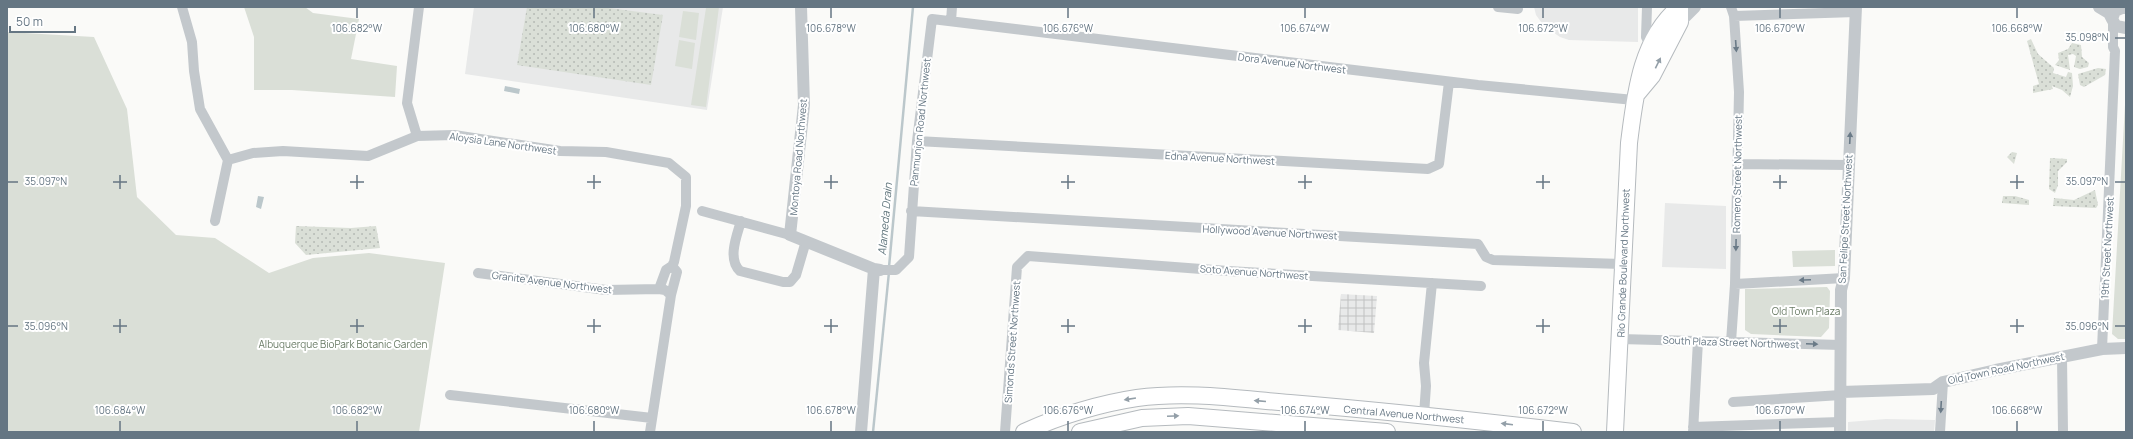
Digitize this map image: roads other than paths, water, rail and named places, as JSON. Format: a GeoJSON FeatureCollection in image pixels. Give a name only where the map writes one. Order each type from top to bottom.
{"type":"FeatureCollection","features":[{"type":"Feature","properties":{"kind":"main road","name":"Rio Grande Boulevard Northwest"},"geometry":{"type":"LineString","coordinates":[[1615,432],[1629,143],[1635,98],[1640,71],[1651,47],[1668,16],[1680,12]]}},
{"type":"Feature","properties":{"kind":"main road"},"geometry":{"type":"LineString","coordinates":[[1635,98],[1652,76],[1680,12]]}},
{"type":"Feature","properties":{"kind":"main road","name":"Central Avenue Northwest"},"geometry":{"type":"LineString","coordinates":[[1024,432],[1067,415],[1114,402],[1175,396],[1424,414],[1573,432]]}},
{"type":"Feature","properties":{"kind":"main road"},"geometry":{"type":"LineString","coordinates":[[1080,432],[1142,418],[1188,416],[1387,432]]}},
{"type":"Feature","properties":{"kind":"street"},"geometry":{"type":"LineString","coordinates":[[182,7],[192,42],[194,71],[200,109],[228,160],[215,221]]}},
{"type":"Feature","properties":{"kind":"street"},"geometry":{"type":"LineString","coordinates":[[417,136],[407,104],[419,7]]}},
{"type":"Feature","properties":{"kind":"street","name":"Montoya Road Northwest"},"geometry":{"type":"LineString","coordinates":[[790,235],[804,105],[801,7]]}},
{"type":"Feature","properties":{"kind":"street"},"geometry":{"type":"LineString","coordinates":[[951,21],[952,7]]}},
{"type":"Feature","properties":{"kind":"street"},"geometry":{"type":"LineString","coordinates":[[1498,7],[1518,9]]}},
{"type":"Feature","properties":{"kind":"street"},"geometry":{"type":"LineString","coordinates":[[1646,7],[1646,37],[1651,47]]}},
{"type":"Feature","properties":{"kind":"street"},"geometry":{"type":"LineString","coordinates":[[1680,12],[1695,7]]}},
{"type":"Feature","properties":{"kind":"street"},"geometry":{"type":"LineString","coordinates":[[2099,7],[2109,13],[2112,21],[2120,29],[2125,29]]}},
{"type":"Feature","properties":{"kind":"street"},"geometry":{"type":"LineString","coordinates":[[2112,21],[2115,11],[2121,7],[2126,8]]}},
{"type":"Feature","properties":{"kind":"street"},"geometry":{"type":"LineString","coordinates":[[1733,11],[1856,10]]}},
{"type":"Feature","properties":{"kind":"street","name":"San Felipe Street Northwest"},"geometry":{"type":"LineString","coordinates":[[1840,427],[1841,290],[1844,278],[1856,10]]}},
{"type":"Feature","properties":{"kind":"street","name":"Romero Street Northwest"},"geometry":{"type":"LineString","coordinates":[[1731,342],[1735,284],[1739,92],[1733,11]]}},
{"type":"Feature","properties":{"kind":"street","name":"Panmunjon Road Northwest"},"geometry":{"type":"LineString","coordinates":[[877,269],[896,270],[909,257],[917,141],[932,19],[951,21]]}},
{"type":"Feature","properties":{"kind":"street","name":"Dora Avenue Northwest"},"geometry":{"type":"LineString","coordinates":[[951,21],[1449,82],[1635,98]]}},
{"type":"Feature","properties":{"kind":"street","name":"19th Street Northwest"},"geometry":{"type":"LineString","coordinates":[[2112,21],[2113,47],[2115,51]]}},
{"type":"Feature","properties":{"kind":"street","name":"19th Street Northwest"},"geometry":{"type":"LineString","coordinates":[[2102,349],[2115,51],[2125,29]]}},
{"type":"Feature","properties":{"kind":"street","name":"Edna Avenue Northwest"},"geometry":{"type":"LineString","coordinates":[[917,141],[1428,169],[1439,164],[1449,82]]}},
{"type":"Feature","properties":{"kind":"street","name":"Aloysia Lane Northwest"},"geometry":{"type":"LineString","coordinates":[[228,160],[253,152],[283,151],[368,156],[417,136],[454,135],[560,151],[606,152],[669,163],[686,177],[686,206],[672,266],[666,270],[659,289]]}},
{"type":"Feature","properties":{"kind":"street"},"geometry":{"type":"LineString","coordinates":[[1738,164],[1848,165]]}},
{"type":"Feature","properties":{"kind":"street"},"geometry":{"type":"LineString","coordinates":[[702,211],[806,240],[877,269],[861,432]]}},
{"type":"Feature","properties":{"kind":"street","name":"Hollywood Avenue Northwest"},"geometry":{"type":"LineString","coordinates":[[911,211],[1478,244],[1486,257],[1493,260],[1622,264]]}},
{"type":"Feature","properties":{"kind":"street"},"geometry":{"type":"LineString","coordinates":[[741,221],[733,260],[735,267],[740,271],[790,282],[796,275],[806,240]]}},
{"type":"Feature","properties":{"kind":"street","name":"Soto Avenue Northwest"},"geometry":{"type":"LineString","coordinates":[[1028,256],[1228,271],[1481,286]]}},
{"type":"Feature","properties":{"kind":"street","name":"Simonds Street Northwest"},"geometry":{"type":"LineString","coordinates":[[1005,432],[1018,267],[1028,256]]}},
{"type":"Feature","properties":{"kind":"street","name":"Aloysia Lane Northwest"},"geometry":{"type":"LineString","coordinates":[[671,295],[677,272],[672,266]]}},
{"type":"Feature","properties":{"kind":"street","name":"Granite Avenue Northwest"},"geometry":{"type":"LineString","coordinates":[[478,273],[606,290],[659,289],[665,290],[671,295]]}},
{"type":"Feature","properties":{"kind":"street"},"geometry":{"type":"LineString","coordinates":[[1735,284],[1844,278]]}},
{"type":"Feature","properties":{"kind":"street"},"geometry":{"type":"LineString","coordinates":[[1424,414],[1426,386],[1424,364],[1432,283]]}},
{"type":"Feature","properties":{"kind":"street"},"geometry":{"type":"LineString","coordinates":[[650,432],[671,295]]}},
{"type":"Feature","properties":{"kind":"street","name":"South Plaza Street Northwest"},"geometry":{"type":"LineString","coordinates":[[1620,339],[1841,345]]}},
{"type":"Feature","properties":{"kind":"street"},"geometry":{"type":"LineString","coordinates":[[1698,341],[1693,430],[1840,427]]}},
{"type":"Feature","properties":{"kind":"street","name":"Old Town Road Northwest"},"geometry":{"type":"LineString","coordinates":[[1841,394],[1933,389],[1943,382],[2102,349],[2126,348]]}},
{"type":"Feature","properties":{"kind":"street"},"geometry":{"type":"LineString","coordinates":[[2062,357],[2063,432]]}},
{"type":"Feature","properties":{"kind":"street"},"geometry":{"type":"LineString","coordinates":[[1940,432],[1943,382]]}},
{"type":"Feature","properties":{"kind":"street"},"geometry":{"type":"LineString","coordinates":[[1732,402],[1841,394]]}},
{"type":"Feature","properties":{"kind":"street"},"geometry":{"type":"LineString","coordinates":[[450,395],[652,418]]}},
{"type":"Feature","properties":{"kind":"waterway","name":"Alameda Drain"},"geometry":{"type":"LineString","coordinates":[[889,267],[913,7]]}},
{"type":"Feature","properties":{"kind":"waterway","name":"Alameda Drain"},"geometry":{"type":"LineString","coordinates":[[873,432],[889,272]]}},
{"type":"Feature","properties":{"kind":"park label","name":"Old Town Plaza"},"geometry":{"type":"Point","coordinates":[1806,311]}},
{"type":"Feature","properties":{"kind":"park label","name":"Albuquerque BioPark Botanic Garden"},"geometry":{"type":"Point","coordinates":[343,344]}}]}
